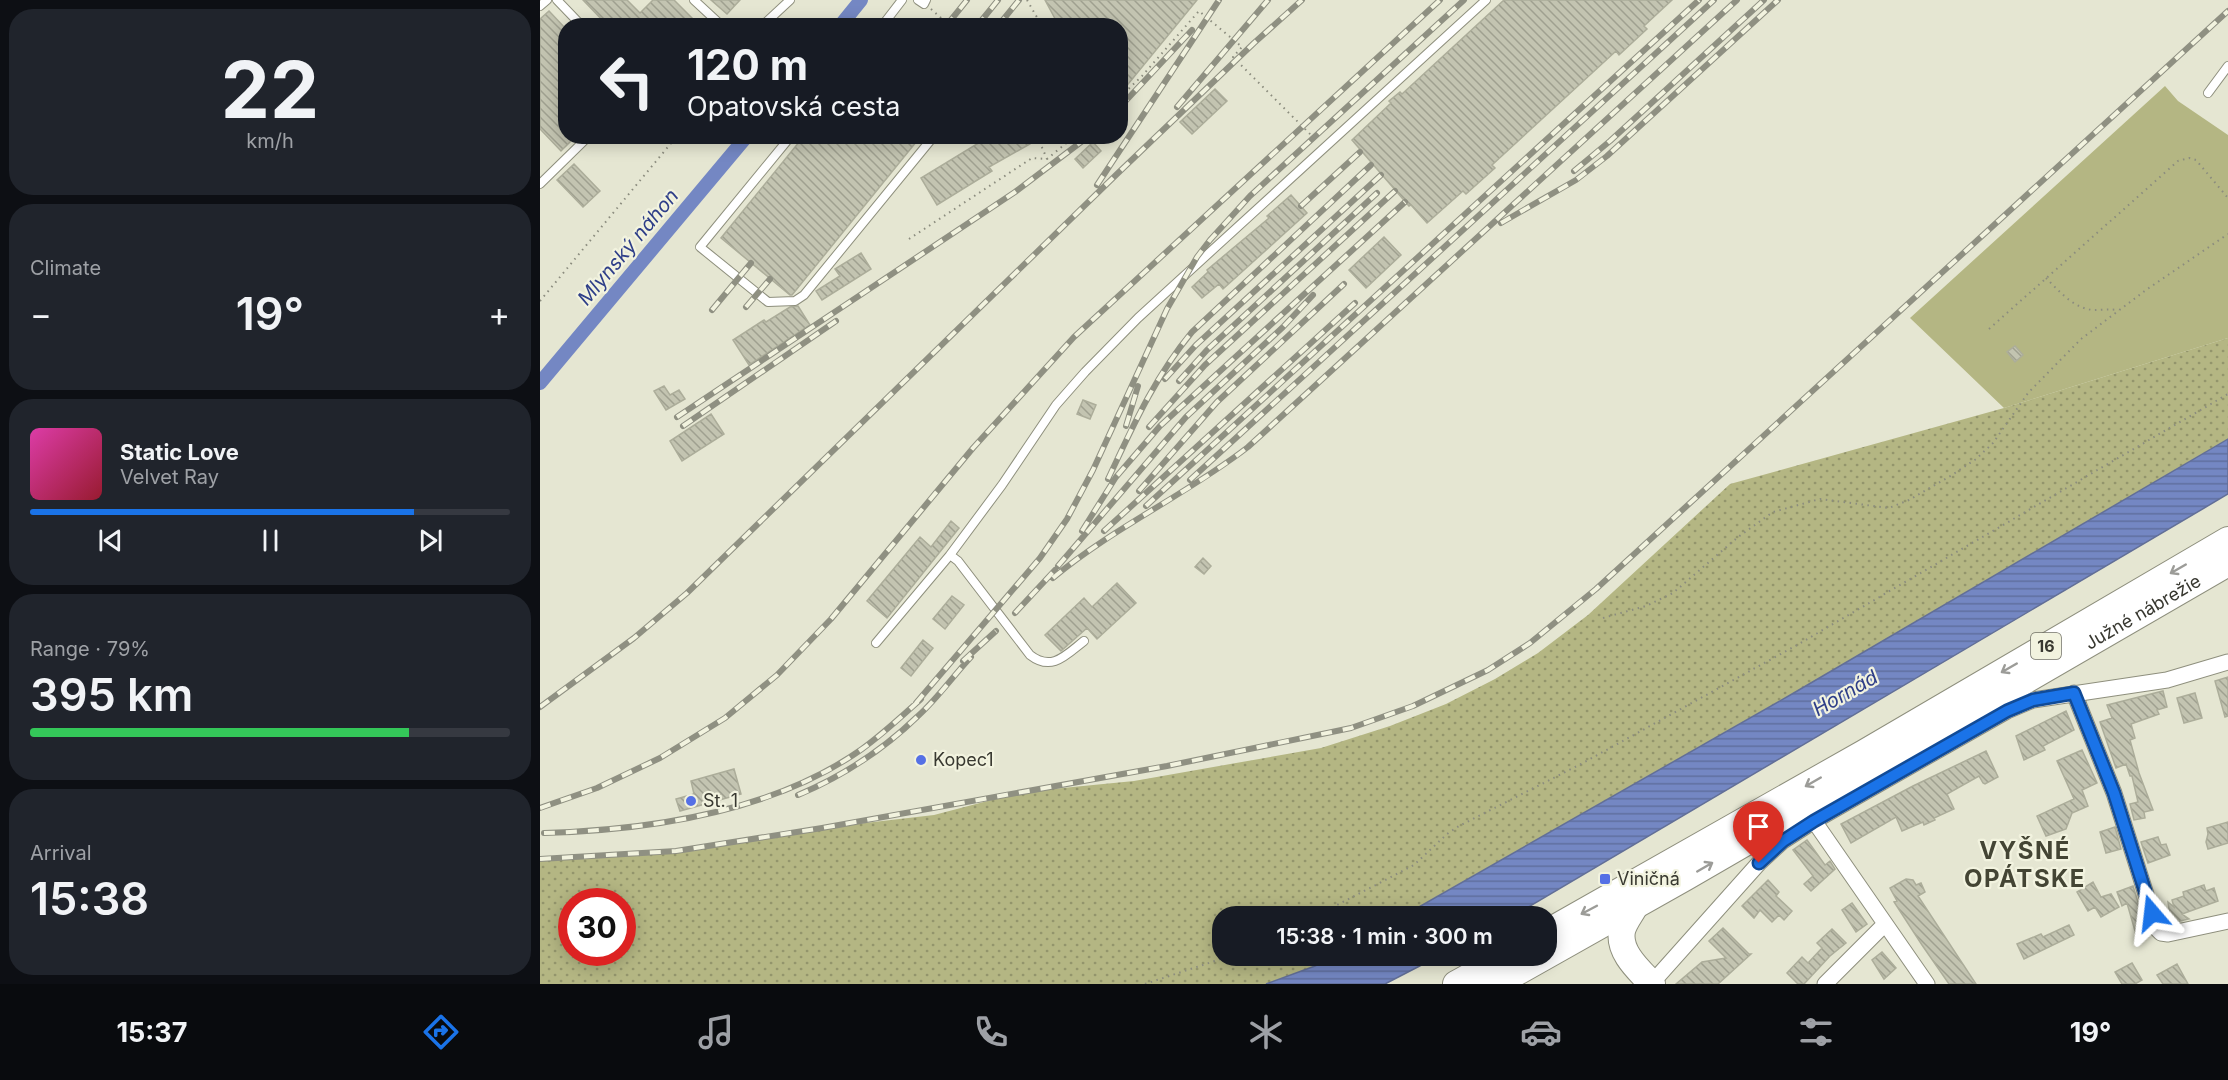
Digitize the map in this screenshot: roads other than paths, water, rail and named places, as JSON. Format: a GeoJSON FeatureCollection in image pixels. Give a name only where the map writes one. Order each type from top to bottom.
{"type":"FeatureCollection","features":[{"type":"Feature","properties":{"kind":"highway","name":"Južné nábrežie"},"geometry":{"type":"LineString","coordinates":[[1557,927],[1843,765],[2228,540]]}},
{"type":"Feature","properties":{"kind":"highway","name":"Južné nábrežie"},"geometry":{"type":"LineString","coordinates":[[1496,984],[2228,563]]}},
{"type":"Feature","properties":{"kind":"highway"},"geometry":{"type":"LineString","coordinates":[[1626,953],[1622,931],[1635,906]]}},
{"type":"Feature","properties":{"kind":"highway"},"geometry":{"type":"LineString","coordinates":[[1577,938],[1607,942],[1626,953],[1652,984]]}},
{"type":"Feature","properties":{"kind":"highway"},"geometry":{"type":"LineString","coordinates":[[1456,984],[1489,966]]}},
{"type":"Feature","properties":{"kind":"street"},"geometry":{"type":"LineString","coordinates":[[1652,984],[1759,863],[1783,841],[2018,705],[2074,693],[2167,680],[2228,662]]}},
{"type":"Feature","properties":{"kind":"street"},"geometry":{"type":"LineString","coordinates":[[2074,693],[2114,793],[2157,929],[2161,933],[2168,934],[2228,921]]}},
{"type":"Feature","properties":{"kind":"street"},"geometry":{"type":"LineString","coordinates":[[1814,821],[1927,984]]}},
{"type":"Feature","properties":{"kind":"street"},"geometry":{"type":"LineString","coordinates":[[1825,984],[1885,924]]}},
{"type":"Feature","properties":{"kind":"lane"},"geometry":{"type":"LineString","coordinates":[[540,6],[547,0]]}},
{"type":"Feature","properties":{"kind":"lane"},"geometry":{"type":"LineString","coordinates":[[557,0],[574,18]]}},
{"type":"Feature","properties":{"kind":"lane"},"geometry":{"type":"LineString","coordinates":[[694,0],[713,18]]}},
{"type":"Feature","properties":{"kind":"lane"},"geometry":{"type":"LineString","coordinates":[[771,18],[790,0]]}},
{"type":"Feature","properties":{"kind":"lane"},"geometry":{"type":"LineString","coordinates":[[888,18],[902,0]]}},
{"type":"Feature","properties":{"kind":"lane"},"geometry":{"type":"LineString","coordinates":[[876,643],[950,555],[1002,485],[1056,405],[1085,372],[1138,318],[1486,0]]}},
{"type":"Feature","properties":{"kind":"lane"},"geometry":{"type":"LineString","coordinates":[[2208,93],[2228,66]]}},
{"type":"Feature","properties":{"kind":"lane"},"geometry":{"type":"LineString","coordinates":[[540,184],[581,144]]}},
{"type":"Feature","properties":{"kind":"lane"},"geometry":{"type":"LineString","coordinates":[[784,144],[700,247],[768,302],[795,301],[804,295],[927,144]]}},
{"type":"Feature","properties":{"kind":"lane"},"geometry":{"type":"LineString","coordinates":[[950,555],[958,561],[1030,655],[1039,662],[1050,663],[1062,658],[1084,640]]}},
{"type":"Feature","properties":{"kind":"water","name":"Hornád"},"geometry":{"type":"Polygon","coordinates":[[[2228,439],[2228,494],[1530,906],[1421,906],[1792,694],[2228,439]]]}},
{"type":"Feature","properties":{"kind":"water"},"geometry":{"type":"Polygon","coordinates":[[[1315,966],[1420,966],[1385,984],[1266,984],[1315,966]]]}},
{"type":"Feature","properties":{"kind":"waterway","name":"Mlynský náhon"},"geometry":{"type":"LineString","coordinates":[[846,18],[861,0]]}},
{"type":"Feature","properties":{"kind":"waterway","name":"Mlynský náhon"},"geometry":{"type":"LineString","coordinates":[[540,383],[740,144]]}},
{"type":"Feature","properties":{"kind":"railway"},"geometry":{"type":"LineString","coordinates":[[952,18],[967,0]]}},
{"type":"Feature","properties":{"kind":"railway"},"geometry":{"type":"LineString","coordinates":[[983,18],[998,0]]}},
{"type":"Feature","properties":{"kind":"railway"},"geometry":{"type":"LineString","coordinates":[[1004,18],[1019,0]]}},
{"type":"Feature","properties":{"kind":"railway"},"geometry":{"type":"LineString","coordinates":[[1128,138],[1219,0]]}},
{"type":"Feature","properties":{"kind":"railway"},"geometry":{"type":"LineString","coordinates":[[1177,107],[1268,0]]}},
{"type":"Feature","properties":{"kind":"railway"},"geometry":{"type":"LineString","coordinates":[[540,707],[634,638],[687,593],[1117,174],[1302,0]]}},
{"type":"Feature","properties":{"kind":"railway"},"geometry":{"type":"LineString","coordinates":[[540,808],[597,788],[660,758],[725,718],[777,675],[831,619],[973,448],[1074,337],[1440,0]]}},
{"type":"Feature","properties":{"kind":"railway"},"geometry":{"type":"LineString","coordinates":[[916,703],[1040,558],[1067,519],[1093,470],[1167,309],[1197,257],[1210,240],[1250,196],[1464,0]]}},
{"type":"Feature","properties":{"kind":"railway"},"geometry":{"type":"LineString","coordinates":[[1146,506],[1699,0]]}},
{"type":"Feature","properties":{"kind":"railway"},"geometry":{"type":"LineString","coordinates":[[1190,480],[1714,0]]}},
{"type":"Feature","properties":{"kind":"railway"},"geometry":{"type":"LineString","coordinates":[[1053,578],[1100,543],[1200,481],[1248,447],[1737,0]]}},
{"type":"Feature","properties":{"kind":"railway"},"geometry":{"type":"LineString","coordinates":[[1574,171],[1764,0]]}},
{"type":"Feature","properties":{"kind":"railway"},"geometry":{"type":"LineString","coordinates":[[1501,223],[1576,180],[1607,156],[1778,0]]}},
{"type":"Feature","properties":{"kind":"railway"},"geometry":{"type":"LineString","coordinates":[[540,859],[676,851],[822,828],[1167,766],[1351,728],[1413,706],[1488,670],[1530,643],[1596,589],[2228,11]]}},
{"type":"Feature","properties":{"kind":"railway"},"geometry":{"type":"LineString","coordinates":[[1128,98],[1192,30]]}},
{"type":"Feature","properties":{"kind":"railway"},"geometry":{"type":"LineString","coordinates":[[677,417],[1015,192],[1078,144]]}},
{"type":"Feature","properties":{"kind":"railway"},"geometry":{"type":"LineString","coordinates":[[1097,185],[1124,144]]}},
{"type":"Feature","properties":{"kind":"railway"},"geometry":{"type":"LineString","coordinates":[[1301,206],[1360,152]]}},
{"type":"Feature","properties":{"kind":"railway"},"geometry":{"type":"LineString","coordinates":[[1108,479],[1155,385],[1192,332],[1371,165]]}},
{"type":"Feature","properties":{"kind":"railway"},"geometry":{"type":"LineString","coordinates":[[1165,379],[1196,345],[1381,175]]}},
{"type":"Feature","properties":{"kind":"railway"},"geometry":{"type":"LineString","coordinates":[[1149,427],[1205,365],[1395,191]]}},
{"type":"Feature","properties":{"kind":"railway"},"geometry":{"type":"LineString","coordinates":[[1179,381],[1207,350],[1377,193]]}},
{"type":"Feature","properties":{"kind":"railway"},"geometry":{"type":"LineString","coordinates":[[1082,531],[1116,477],[1160,426],[1405,202]]}},
{"type":"Feature","properties":{"kind":"railway"},"geometry":{"type":"LineString","coordinates":[[712,310],[751,263]]}},
{"type":"Feature","properties":{"kind":"railway"},"geometry":{"type":"LineString","coordinates":[[746,307],[770,279]]}},
{"type":"Feature","properties":{"kind":"railway"},"geometry":{"type":"LineString","coordinates":[[1139,491],[1217,402],[1344,284]]}},
{"type":"Feature","properties":{"kind":"railway"},"geometry":{"type":"LineString","coordinates":[[1058,566],[1186,417],[1283,327],[1313,295]]}},
{"type":"Feature","properties":{"kind":"railway"},"geometry":{"type":"LineString","coordinates":[[1104,531],[1355,303]]}},
{"type":"Feature","properties":{"kind":"railway"},"geometry":{"type":"LineString","coordinates":[[683,426],[836,321]]}},
{"type":"Feature","properties":{"kind":"railway"},"geometry":{"type":"LineString","coordinates":[[1126,426],[1138,386]]}},
{"type":"Feature","properties":{"kind":"railway"},"geometry":{"type":"LineString","coordinates":[[1015,613],[1055,570]]}},
{"type":"Feature","properties":{"kind":"railway"},"geometry":{"type":"LineString","coordinates":[[963,661],[996,631]]}},
{"type":"Feature","properties":{"kind":"railway"},"geometry":{"type":"LineString","coordinates":[[798,795],[847,771],[891,740],[925,709],[971,657]]}},
{"type":"Feature","properties":{"kind":"railway"},"geometry":{"type":"LineString","coordinates":[[544,833],[668,822],[709,814],[790,788],[827,771],[862,749],[921,699]]}},
{"type":"Feature","properties":{"kind":"place","name":"Kopec1"},"geometry":{"type":"Point","coordinates":[921,760]}},
{"type":"Feature","properties":{"kind":"place","name":"St. 1"},"geometry":{"type":"Point","coordinates":[691,801]}},
{"type":"Feature","properties":{"kind":"place","name":"Viničná"},"geometry":{"type":"Point","coordinates":[1605,879]}},
{"type":"Feature","properties":{"kind":"district","name":"VYŠNÉ OPÁTSKE"},"geometry":{"type":"Point","coordinates":[2025,865]}}]}
